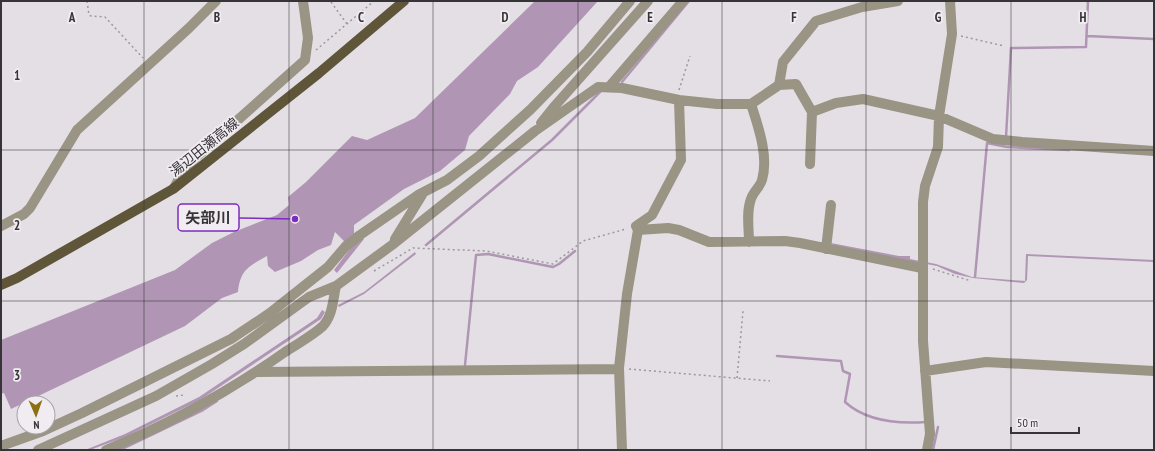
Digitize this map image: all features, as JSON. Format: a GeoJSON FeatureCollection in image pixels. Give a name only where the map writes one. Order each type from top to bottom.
{"type":"FeatureCollection","features":[{"type":"Feature","properties":{"kind":"main road","name":"湯辺田瀬高線"},"geometry":{"type":"LineString","coordinates":[[1,285],[17,278],[173,189],[319,73],[404,1]]}},
{"type":"Feature","properties":{"kind":"street"},"geometry":{"type":"LineString","coordinates":[[1,226],[24,214],[77,130],[216,1]]}},
{"type":"Feature","properties":{"kind":"street"},"geometry":{"type":"LineString","coordinates":[[173,189],[182,173],[194,159],[305,60],[308,38],[303,1]]}},
{"type":"Feature","properties":{"kind":"street"},"geometry":{"type":"LineString","coordinates":[[1,446],[43,431],[231,339],[270,313],[304,288],[328,267],[346,246],[360,235],[423,192],[447,180],[530,110],[587,52],[630,1]]}},
{"type":"Feature","properties":{"kind":"street"},"geometry":{"type":"LineString","coordinates":[[535,132],[553,108],[648,1]]}},
{"type":"Feature","properties":{"kind":"street"},"geometry":{"type":"LineString","coordinates":[[609,87],[683,1]]}},
{"type":"Feature","properties":{"kind":"street"},"geometry":{"type":"LineString","coordinates":[[779,85],[783,62],[816,21],[862,4],[898,1]]}},
{"type":"Feature","properties":{"kind":"street"},"geometry":{"type":"LineString","coordinates":[[927,450],[930,434],[925,372],[922,267],[925,186],[936,155],[939,116],[952,34],[950,1]]}},
{"type":"Feature","properties":{"kind":"street"},"geometry":{"type":"LineString","coordinates":[[38,450],[111,418],[162,392],[244,344],[309,297],[336,286],[392,245],[535,132],[598,87],[622,88],[678,100],[717,104],[751,104],[779,85],[796,84],[812,112],[810,164]]}},
{"type":"Feature","properties":{"kind":"street"},"geometry":{"type":"LineString","coordinates":[[812,112],[836,103],[863,99],[939,116],[993,139],[1154,151]]}},
{"type":"Feature","properties":{"kind":"street"},"geometry":{"type":"LineString","coordinates":[[622,450],[619,368],[627,294],[637,228],[652,215],[681,160],[678,100]]}},
{"type":"Feature","properties":{"kind":"street"},"geometry":{"type":"LineString","coordinates":[[749,242],[748,208],[751,198],[762,180],[763,163],[760,132],[751,104]]}},
{"type":"Feature","properties":{"kind":"street"},"geometry":{"type":"LineString","coordinates":[[392,245],[423,192]]}},
{"type":"Feature","properties":{"kind":"street"},"geometry":{"type":"LineString","coordinates":[[826,249],[831,205]]}},
{"type":"Feature","properties":{"kind":"street"},"geometry":{"type":"LineString","coordinates":[[637,228],[668,228],[679,230],[709,242],[785,241],[922,267]]}},
{"type":"Feature","properties":{"kind":"street"},"geometry":{"type":"LineString","coordinates":[[106,450],[136,438],[200,405],[256,372],[323,326],[330,314],[336,286]]}},
{"type":"Feature","properties":{"kind":"street"},"geometry":{"type":"LineString","coordinates":[[925,372],[986,362],[1154,371]]}},
{"type":"Feature","properties":{"kind":"street"},"geometry":{"type":"LineString","coordinates":[[256,372],[619,368]]}},
{"type":"Feature","properties":{"kind":"path"},"geometry":{"type":"LineString","coordinates":[[87,1],[89,14],[91,16],[104,17],[149,64]]}},
{"type":"Feature","properties":{"kind":"path"},"geometry":{"type":"LineString","coordinates":[[305,60],[374,1]]}},
{"type":"Feature","properties":{"kind":"path"},"geometry":{"type":"LineString","coordinates":[[331,2],[347,24]]}},
{"type":"Feature","properties":{"kind":"path"},"geometry":{"type":"LineString","coordinates":[[952,34],[1004,46]]}},
{"type":"Feature","properties":{"kind":"path"},"geometry":{"type":"LineString","coordinates":[[678,100],[683,75],[690,56]]}},
{"type":"Feature","properties":{"kind":"path"},"geometry":{"type":"LineString","coordinates":[[372,272],[413,248],[486,251],[553,264],[582,241],[600,235],[637,228]]}},
{"type":"Feature","properties":{"kind":"path"},"geometry":{"type":"LineString","coordinates":[[922,267],[971,281]]}},
{"type":"Feature","properties":{"kind":"path"},"geometry":{"type":"LineString","coordinates":[[737,378],[743,311]]}},
{"type":"Feature","properties":{"kind":"path"},"geometry":{"type":"LineString","coordinates":[[619,368],[770,381]]}},
{"type":"Feature","properties":{"kind":"shaded area"},"geometry":{"type":"Polygon","coordinates":[[[535,1],[598,1],[538,67],[517,81],[510,94],[469,136],[465,150],[440,171],[404,189],[354,225],[354,233],[364,239],[337,273],[334,270],[349,250],[344,241],[335,232],[331,245],[318,250],[301,261],[275,272],[268,266],[267,256],[246,270],[241,278],[238,292],[222,298],[185,326],[40,395],[16,395],[16,407],[11,409],[4,393],[1,394],[1,340],[175,270],[212,243],[234,232],[277,215],[289,205],[288,197],[306,182],[352,136],[367,140],[415,118],[535,1]]]}},
{"type":"Feature","properties":{"kind":"shaded area"},"geometry":{"type":"Polygon","coordinates":[[[831,243],[899,256],[910,256],[910,259],[936,264],[972,277],[1025,281],[1026,254],[1154,260],[1154,262],[1028,256],[1027,280],[1024,283],[973,278],[955,274],[937,266],[831,246],[831,243]]]}},
{"type":"Feature","properties":{"kind":"shaded area"},"geometry":{"type":"Polygon","coordinates":[[[415,252],[416,254],[364,294],[339,307],[338,305],[364,292],[415,252]]]}},
{"type":"Feature","properties":{"kind":"shaded area"},"geometry":{"type":"Polygon","coordinates":[[[322,310],[325,312],[321,319],[200,400],[125,437],[90,450],[85,450],[125,434],[199,397],[317,318],[322,310]]]}},
{"type":"Feature","properties":{"kind":"waterway"},"geometry":{"type":"LineString","coordinates":[[622,82],[689,1]]}},
{"type":"Feature","properties":{"kind":"waterway"},"geometry":{"type":"LineString","coordinates":[[1006,137],[1011,48],[1086,47],[1088,1]]}},
{"type":"Feature","properties":{"kind":"waterway"},"geometry":{"type":"LineString","coordinates":[[1087,36],[1154,39]]}},
{"type":"Feature","properties":{"kind":"waterway"},"geometry":{"type":"LineString","coordinates":[[426,245],[552,140],[600,92]]}},
{"type":"Feature","properties":{"kind":"waterway"},"geometry":{"type":"LineString","coordinates":[[975,277],[987,143],[1007,147],[1069,150]]}},
{"type":"Feature","properties":{"kind":"waterway"},"geometry":{"type":"LineString","coordinates":[[465,365],[476,255],[488,254],[553,267],[575,251]]}},
{"type":"Feature","properties":{"kind":"waterway"},"geometry":{"type":"LineString","coordinates":[[777,356],[841,361],[843,371],[850,374],[845,402],[853,408],[883,420],[894,422],[926,422]]}},
{"type":"Feature","properties":{"kind":"waterway"},"geometry":{"type":"LineString","coordinates":[[120,450],[203,410],[217,401]]}},
{"type":"Feature","properties":{"kind":"waterway"},"geometry":{"type":"LineString","coordinates":[[933,450],[938,427]]}},
{"type":"Feature","properties":{"kind":"place","name":"矢部川"},"geometry":{"type":"Point","coordinates":[295,219]}}]}
